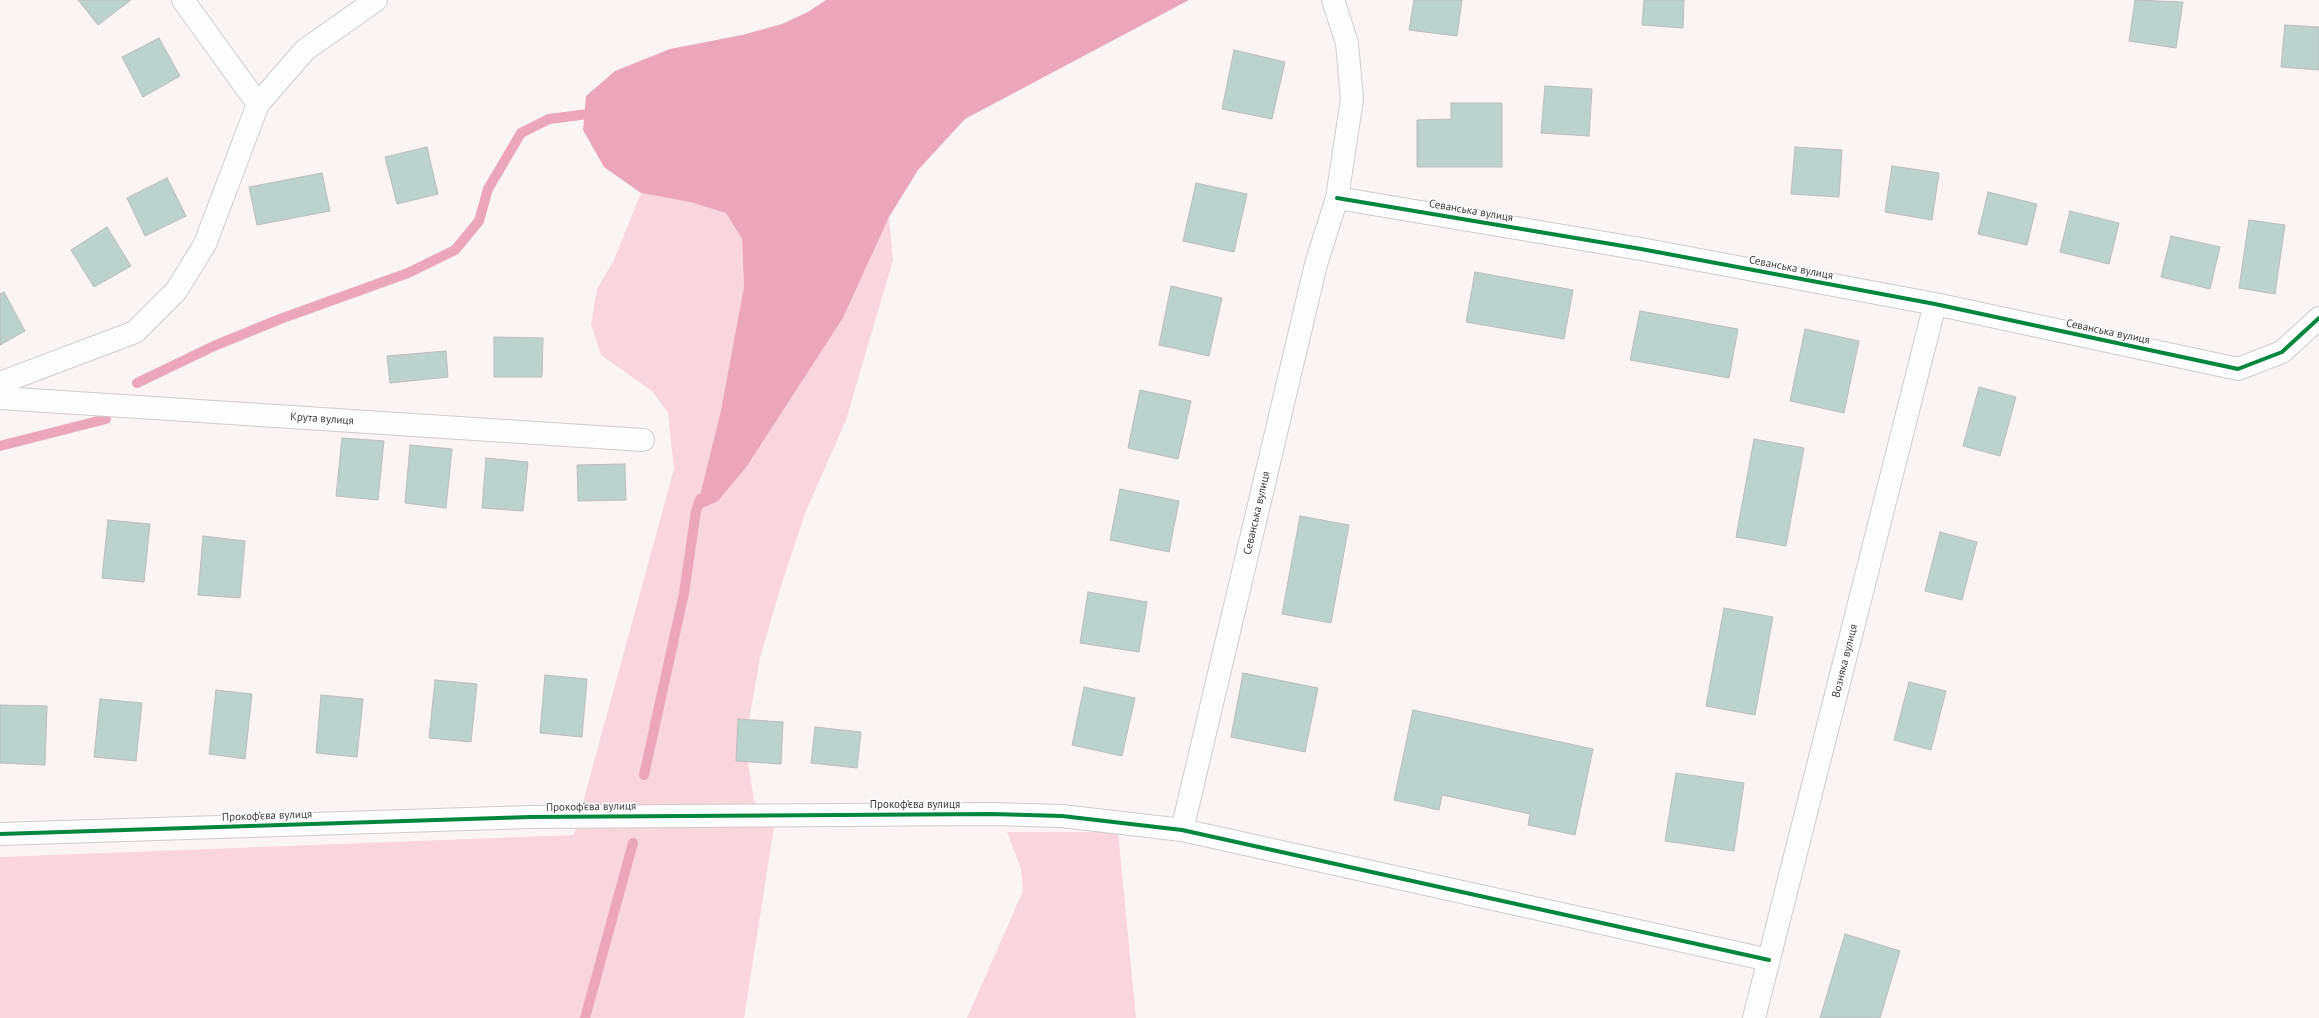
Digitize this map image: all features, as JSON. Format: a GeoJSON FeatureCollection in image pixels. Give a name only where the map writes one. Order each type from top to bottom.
{"type":"FeatureCollection","features":[{"type":"Feature","properties":{"kind":"street"},"geometry":{"type":"LineString","coordinates":[[183,0],[258,104]]}},
{"type":"Feature","properties":{"kind":"street"},"geometry":{"type":"LineString","coordinates":[[0,383],[135,332],[176,291],[205,244],[258,104],[305,50],[376,0]]}},
{"type":"Feature","properties":{"kind":"street","name":"Севанська вулиця"},"geometry":{"type":"LineString","coordinates":[[1182,830],[1316,264],[1337,198],[1352,99],[1347,43],[1333,0]]}},
{"type":"Feature","properties":{"kind":"street","name":"Севанська вулиця"},"geometry":{"type":"LineString","coordinates":[[1337,198],[1635,248],[1935,304],[2238,369],[2282,352],[2319,318]]}},
{"type":"Feature","properties":{"kind":"street","name":"Возняка вулиця"},"geometry":{"type":"LineString","coordinates":[[1754,1018],[1935,304]]}},
{"type":"Feature","properties":{"kind":"street","name":"Крута вулиця"},"geometry":{"type":"LineString","coordinates":[[0,398],[643,440]]}},
{"type":"Feature","properties":{"kind":"street","name":"Прокоф’єва вулиця"},"geometry":{"type":"LineString","coordinates":[[0,834],[530,816],[757,814],[992,814],[1062,816],[1182,830],[1769,960]]}},
{"type":"Feature","properties":{"kind":"shaded area"},"geometry":{"type":"Polygon","coordinates":[[[826,0],[1189,0],[965,119],[918,170],[889,217],[843,318],[747,466],[718,501],[696,511],[721,410],[744,287],[742,239],[726,213],[690,202],[641,193],[604,167],[583,130],[586,96],[615,71],[670,49],[742,35],[782,24],[808,12],[826,0]]]}},
{"type":"Feature","properties":{"kind":"shaded area"},"geometry":{"type":"Polygon","coordinates":[[[641,193],[690,202],[726,213],[742,239],[744,287],[721,410],[696,510],[747,466],[843,318],[889,217],[893,260],[846,420],[806,511],[781,586],[760,658],[745,743],[754,800],[774,827],[744,1018],[0,1018],[0,857],[574,835],[674,469],[668,413],[652,391],[601,355],[591,324],[597,289],[614,260],[641,193]]]}},
{"type":"Feature","properties":{"kind":"shaded area"},"geometry":{"type":"Polygon","coordinates":[[[1007,832],[1118,832],[1136,1018],[967,1018],[1023,891],[1021,869],[1007,832]]]}},
{"type":"Feature","properties":{"kind":"building"},"geometry":{"type":"Polygon","coordinates":[[[78,0],[131,0],[98,25],[78,0]]]}},
{"type":"Feature","properties":{"kind":"building"},"geometry":{"type":"Polygon","coordinates":[[[1414,0],[1462,0],[1457,36],[1409,30],[1414,0]]]}},
{"type":"Feature","properties":{"kind":"building"},"geometry":{"type":"Polygon","coordinates":[[[1644,0],[1684,0],[1683,28],[1642,25],[1644,0]]]}},
{"type":"Feature","properties":{"kind":"building"},"geometry":{"type":"Polygon","coordinates":[[[2135,0],[2183,2],[2176,48],[2129,41],[2135,0]]]}},
{"type":"Feature","properties":{"kind":"building"},"geometry":{"type":"Polygon","coordinates":[[[2285,25],[2319,27],[2319,70],[2281,67],[2285,25]]]}},
{"type":"Feature","properties":{"kind":"building"},"geometry":{"type":"Polygon","coordinates":[[[159,38],[180,76],[143,97],[122,57],[159,38]]]}},
{"type":"Feature","properties":{"kind":"building"},"geometry":{"type":"Polygon","coordinates":[[[1234,50],[1285,62],[1272,119],[1222,109],[1234,50]]]}},
{"type":"Feature","properties":{"kind":"building"},"geometry":{"type":"Polygon","coordinates":[[[1545,86],[1592,89],[1589,136],[1541,133],[1545,86]]]}},
{"type":"Feature","properties":{"kind":"building"},"geometry":{"type":"Polygon","coordinates":[[[1451,103],[1502,103],[1502,167],[1417,167],[1417,120],[1451,119],[1451,103]]]}},
{"type":"Feature","properties":{"kind":"building"},"geometry":{"type":"Polygon","coordinates":[[[427,147],[438,194],[397,204],[385,157],[427,147]]]}},
{"type":"Feature","properties":{"kind":"building"},"geometry":{"type":"Polygon","coordinates":[[[1795,147],[1842,150],[1839,197],[1791,194],[1795,147]]]}},
{"type":"Feature","properties":{"kind":"building"},"geometry":{"type":"Polygon","coordinates":[[[1892,166],[1939,173],[1932,220],[1885,212],[1892,166]]]}},
{"type":"Feature","properties":{"kind":"building"},"geometry":{"type":"Polygon","coordinates":[[[322,173],[330,211],[257,225],[249,187],[322,173]]]}},
{"type":"Feature","properties":{"kind":"building"},"geometry":{"type":"Polygon","coordinates":[[[167,178],[186,216],[145,236],[127,198],[167,178]]]}},
{"type":"Feature","properties":{"kind":"building"},"geometry":{"type":"Polygon","coordinates":[[[1196,183],[1247,194],[1234,252],[1183,241],[1196,183]]]}},
{"type":"Feature","properties":{"kind":"building"},"geometry":{"type":"Polygon","coordinates":[[[1988,192],[2037,204],[2027,245],[1978,234],[1988,192]]]}},
{"type":"Feature","properties":{"kind":"building"},"geometry":{"type":"Polygon","coordinates":[[[2070,211],[2119,223],[2109,264],[2060,252],[2070,211]]]}},
{"type":"Feature","properties":{"kind":"building"},"geometry":{"type":"Polygon","coordinates":[[[2249,220],[2285,225],[2275,294],[2239,288],[2249,220]]]}},
{"type":"Feature","properties":{"kind":"building"},"geometry":{"type":"Polygon","coordinates":[[[107,227],[131,266],[94,287],[71,250],[107,227]]]}},
{"type":"Feature","properties":{"kind":"building"},"geometry":{"type":"Polygon","coordinates":[[[2171,236],[2220,247],[2210,289],[2161,277],[2171,236]]]}},
{"type":"Feature","properties":{"kind":"building"},"geometry":{"type":"Polygon","coordinates":[[[1475,272],[1573,290],[1564,339],[1466,322],[1475,272]]]}},
{"type":"Feature","properties":{"kind":"building"},"geometry":{"type":"Polygon","coordinates":[[[1171,286],[1222,298],[1209,356],[1159,345],[1171,286]]]}},
{"type":"Feature","properties":{"kind":"building"},"geometry":{"type":"Polygon","coordinates":[[[4,292],[25,331],[0,345],[0,294],[4,292]]]}},
{"type":"Feature","properties":{"kind":"building"},"geometry":{"type":"Polygon","coordinates":[[[1640,311],[1738,329],[1729,378],[1630,360],[1640,311]]]}},
{"type":"Feature","properties":{"kind":"building"},"geometry":{"type":"Polygon","coordinates":[[[1805,329],[1859,341],[1844,413],[1790,401],[1805,329]]]}},
{"type":"Feature","properties":{"kind":"building"},"geometry":{"type":"Polygon","coordinates":[[[494,337],[543,338],[542,377],[494,377],[494,337]]]}},
{"type":"Feature","properties":{"kind":"building"},"geometry":{"type":"Polygon","coordinates":[[[446,351],[448,377],[390,383],[387,356],[446,351]]]}},
{"type":"Feature","properties":{"kind":"building"},"geometry":{"type":"Polygon","coordinates":[[[1979,387],[2016,397],[2000,456],[1963,446],[1979,387]]]}},
{"type":"Feature","properties":{"kind":"building"},"geometry":{"type":"Polygon","coordinates":[[[1140,390],[1191,401],[1178,459],[1128,448],[1140,390]]]}},
{"type":"Feature","properties":{"kind":"building"},"geometry":{"type":"Polygon","coordinates":[[[342,438],[384,441],[378,500],[336,496],[342,438]]]}},
{"type":"Feature","properties":{"kind":"building"},"geometry":{"type":"Polygon","coordinates":[[[1754,439],[1804,448],[1786,546],[1736,537],[1754,439]]]}},
{"type":"Feature","properties":{"kind":"building"},"geometry":{"type":"Polygon","coordinates":[[[410,445],[452,449],[446,508],[405,503],[410,445]]]}},
{"type":"Feature","properties":{"kind":"building"},"geometry":{"type":"Polygon","coordinates":[[[486,458],[528,462],[523,511],[482,508],[486,458]]]}},
{"type":"Feature","properties":{"kind":"building"},"geometry":{"type":"Polygon","coordinates":[[[625,464],[626,500],[578,501],[577,465],[625,464]]]}},
{"type":"Feature","properties":{"kind":"building"},"geometry":{"type":"Polygon","coordinates":[[[1120,489],[1179,501],[1169,552],[1110,540],[1120,489]]]}},
{"type":"Feature","properties":{"kind":"building"},"geometry":{"type":"Polygon","coordinates":[[[1300,516],[1349,525],[1331,623],[1282,614],[1300,516]]]}},
{"type":"Feature","properties":{"kind":"building"},"geometry":{"type":"Polygon","coordinates":[[[108,520],[150,524],[144,582],[102,578],[108,520]]]}},
{"type":"Feature","properties":{"kind":"building"},"geometry":{"type":"Polygon","coordinates":[[[1940,532],[1977,542],[1962,600],[1925,591],[1940,532]]]}},
{"type":"Feature","properties":{"kind":"building"},"geometry":{"type":"Polygon","coordinates":[[[203,536],[245,541],[240,598],[198,595],[203,536]]]}},
{"type":"Feature","properties":{"kind":"building"},"geometry":{"type":"Polygon","coordinates":[[[1088,592],[1147,602],[1139,652],[1080,643],[1088,592]]]}},
{"type":"Feature","properties":{"kind":"building"},"geometry":{"type":"Polygon","coordinates":[[[1724,608],[1773,617],[1755,715],[1706,706],[1724,608]]]}},
{"type":"Feature","properties":{"kind":"building"},"geometry":{"type":"Polygon","coordinates":[[[1243,673],[1318,688],[1305,752],[1231,737],[1243,673]]]}},
{"type":"Feature","properties":{"kind":"building"},"geometry":{"type":"Polygon","coordinates":[[[545,675],[587,679],[582,737],[540,733],[545,675]]]}},
{"type":"Feature","properties":{"kind":"building"},"geometry":{"type":"Polygon","coordinates":[[[435,680],[477,684],[471,742],[429,738],[435,680]]]}},
{"type":"Feature","properties":{"kind":"building"},"geometry":{"type":"Polygon","coordinates":[[[1909,682],[1946,691],[1931,750],[1894,740],[1909,682]]]}},
{"type":"Feature","properties":{"kind":"building"},"geometry":{"type":"Polygon","coordinates":[[[1084,687],[1135,698],[1122,756],[1072,745],[1084,687]]]}},
{"type":"Feature","properties":{"kind":"building"},"geometry":{"type":"Polygon","coordinates":[[[216,690],[252,694],[245,759],[209,754],[216,690]]]}},
{"type":"Feature","properties":{"kind":"building"},"geometry":{"type":"Polygon","coordinates":[[[321,695],[363,699],[357,757],[316,753],[321,695]]]}},
{"type":"Feature","properties":{"kind":"building"},"geometry":{"type":"Polygon","coordinates":[[[100,699],[142,703],[136,761],[94,757],[100,699]]]}},
{"type":"Feature","properties":{"kind":"building"},"geometry":{"type":"Polygon","coordinates":[[[0,705],[47,706],[45,765],[0,763],[0,705]]]}},
{"type":"Feature","properties":{"kind":"building"},"geometry":{"type":"Polygon","coordinates":[[[1413,710],[1593,749],[1575,835],[1528,825],[1530,814],[1442,795],[1439,810],[1394,800],[1413,710]]]}},
{"type":"Feature","properties":{"kind":"building"},"geometry":{"type":"Polygon","coordinates":[[[738,719],[783,722],[781,764],[736,761],[738,719]]]}},
{"type":"Feature","properties":{"kind":"building"},"geometry":{"type":"Polygon","coordinates":[[[815,727],[861,732],[857,768],[811,763],[815,727]]]}},
{"type":"Feature","properties":{"kind":"building"},"geometry":{"type":"Polygon","coordinates":[[[1676,773],[1744,783],[1734,851],[1665,841],[1676,773]]]}},
{"type":"Feature","properties":{"kind":"building"},"geometry":{"type":"Polygon","coordinates":[[[1845,934],[1900,951],[1880,1018],[1820,1018],[1845,934]]]}},
{"type":"Feature","properties":{"kind":"waterway"},"geometry":{"type":"LineString","coordinates":[[137,383],[214,346],[280,319],[408,273],[455,250],[479,221],[488,189],[521,133],[549,119],[596,113]]}},
{"type":"Feature","properties":{"kind":"waterway"},"geometry":{"type":"LineString","coordinates":[[0,446],[106,419]]}},
{"type":"Feature","properties":{"kind":"waterway"},"geometry":{"type":"LineString","coordinates":[[644,775],[684,593],[696,511],[700,499]]}},
{"type":"Feature","properties":{"kind":"waterway"},"geometry":{"type":"LineString","coordinates":[[585,1018],[633,843]]}},
{"type":"Feature","properties":{"kind":"cycle path"},"geometry":{"type":"LineString","coordinates":[[1337,198],[1641,249],[1935,304],[2238,369],[2282,352],[2319,318]]}},
{"type":"Feature","properties":{"kind":"cycle path"},"geometry":{"type":"LineString","coordinates":[[0,834],[530,817],[992,814],[1062,816],[1182,830],[1769,960]]}}]}
